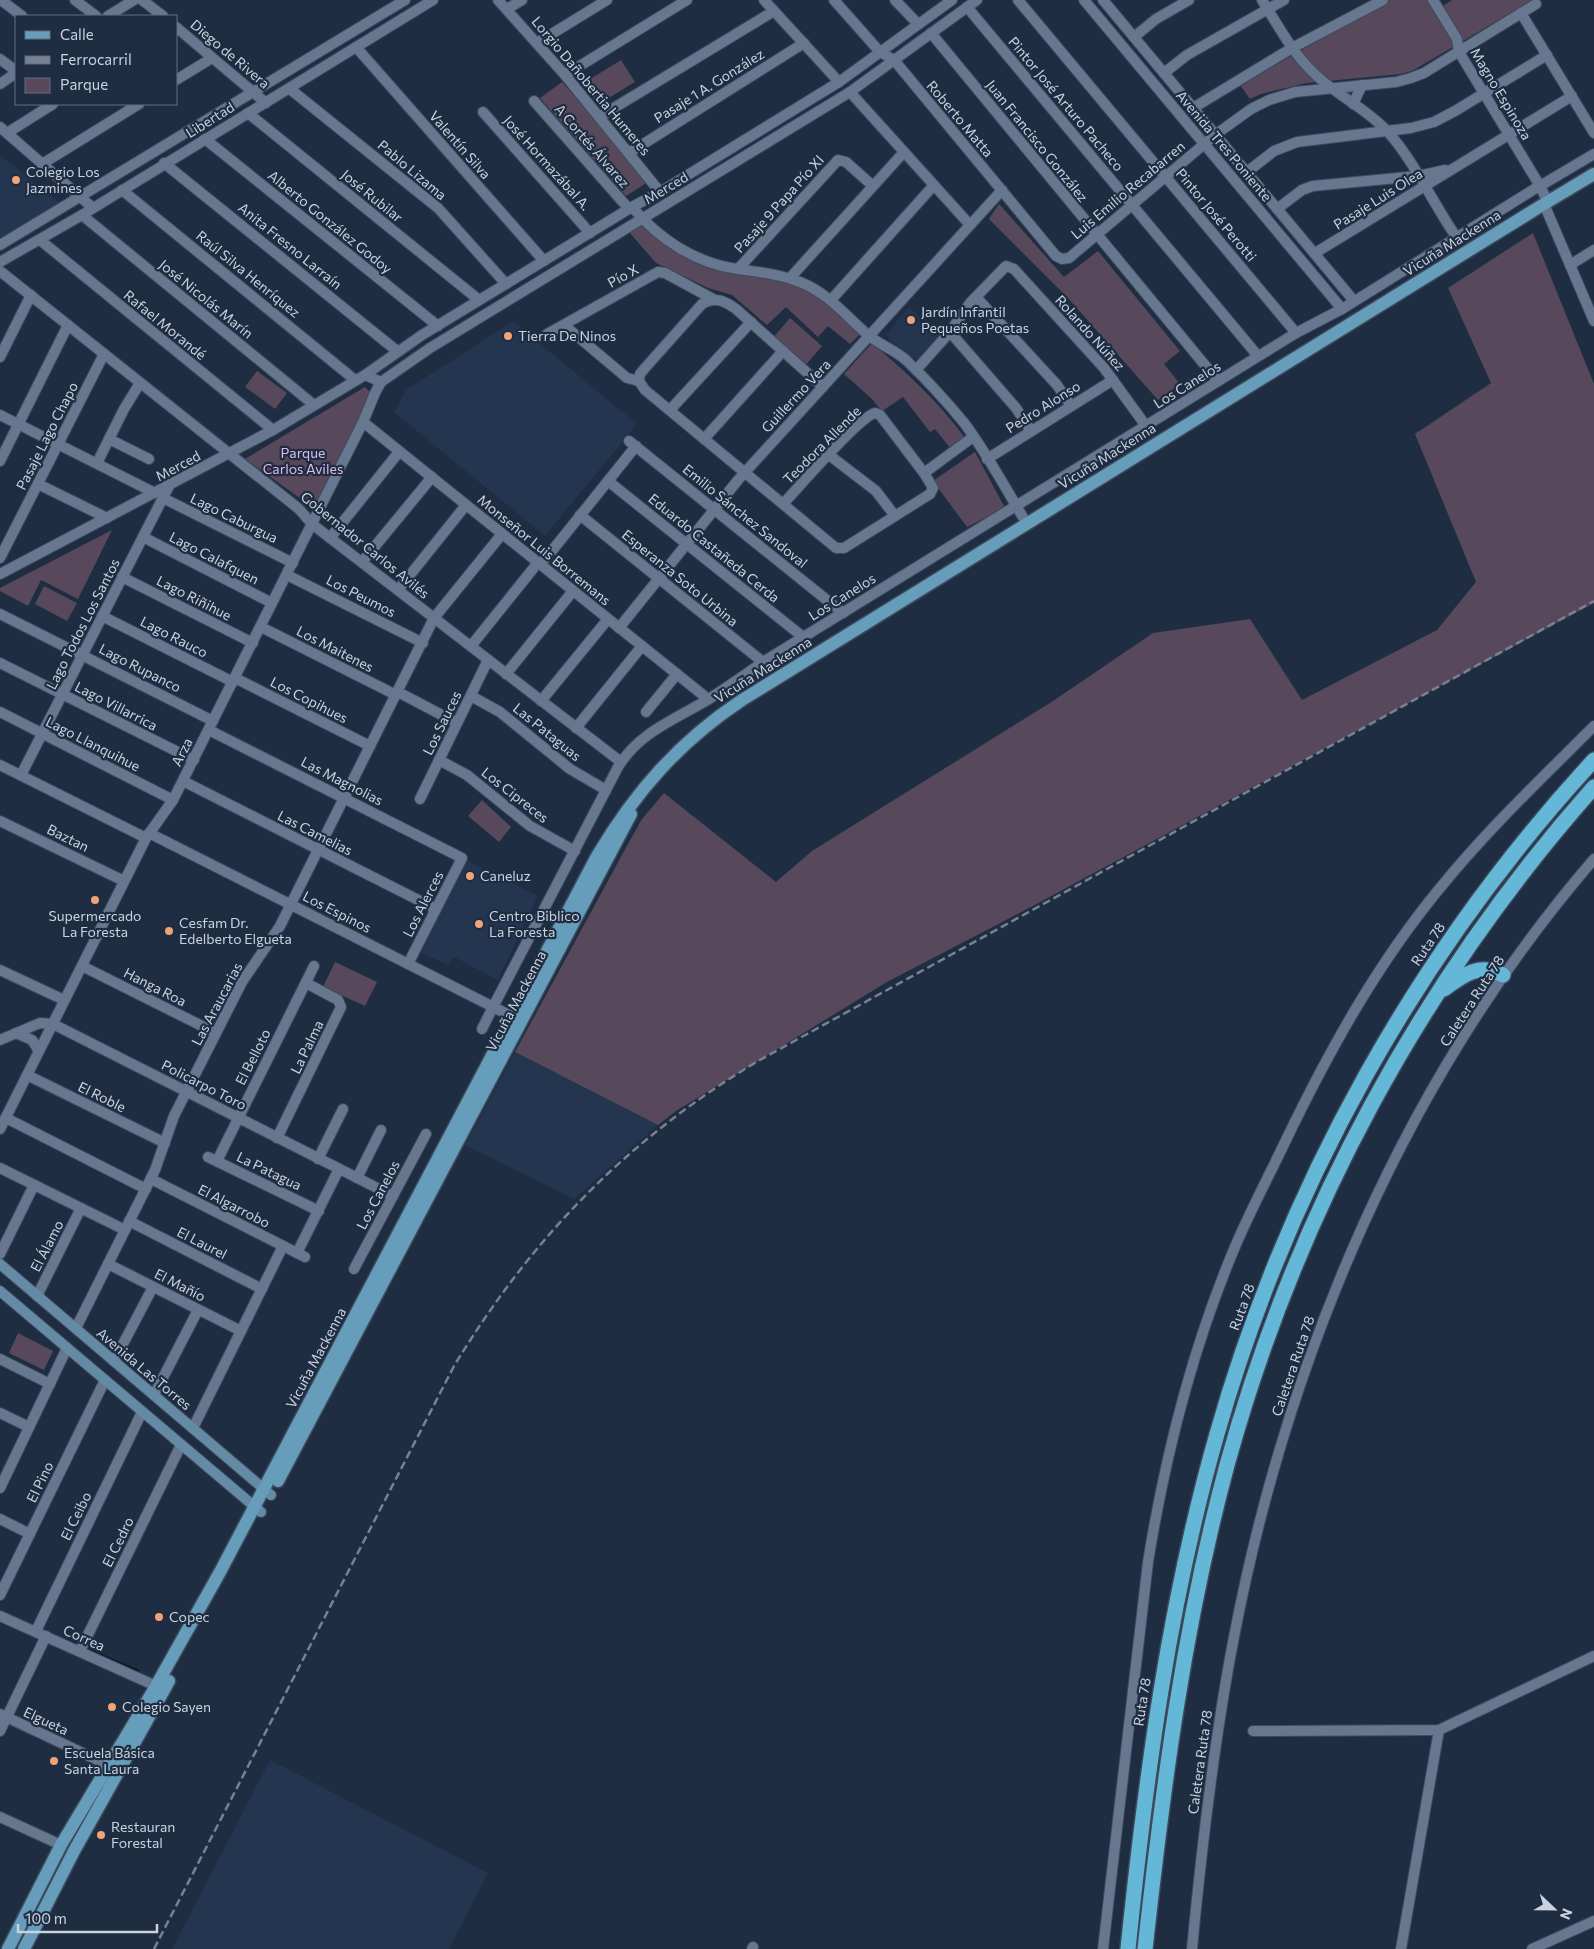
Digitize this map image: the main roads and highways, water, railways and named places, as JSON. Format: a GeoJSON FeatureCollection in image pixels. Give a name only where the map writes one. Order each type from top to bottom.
{"type":"FeatureCollection","features":[{"type":"Feature","properties":{"kind":"highway","name":"Ruta 78"},"geometry":{"type":"LineString","coordinates":[[1128,1949],[1141,1826],[1155,1725],[1170,1633],[1185,1560],[1223,1412],[1268,1282],[1300,1207],[1335,1133],[1376,1058],[1418,988],[1460,926],[1505,866],[1554,805],[1594,760]]}},
{"type":"Feature","properties":{"kind":"highway"},"geometry":{"type":"LineString","coordinates":[[1145,1949],[1162,1805],[1184,1663],[1212,1526],[1240,1420],[1277,1311],[1320,1206],[1373,1100],[1435,996],[1500,903],[1549,840],[1594,787]]}},
{"type":"Feature","properties":{"kind":"highway"},"geometry":{"type":"LineString","coordinates":[[1435,996],[1471,971],[1487,969],[1504,975]]}},
{"type":"Feature","properties":{"kind":"main road","name":"Vicuña Mackenna"},"geometry":{"type":"LineString","coordinates":[[24,1949],[74,1851],[225,1581],[267,1492],[517,1019],[596,856],[621,816],[649,780],[688,740],[729,709],[1594,174]]}},
{"type":"Feature","properties":{"kind":"main road","name":"Avenida Las Torres"},"geometry":{"type":"LineString","coordinates":[[0,1264],[267,1492]]}},
{"type":"Feature","properties":{"kind":"main road"},"geometry":{"type":"LineString","coordinates":[[0,1292],[258,1510]]}},
{"type":"Feature","properties":{"kind":"main road","name":"Vicuña Mackenna"},"geometry":{"type":"LineString","coordinates":[[8,1949],[61,1845],[258,1510]]}},
{"type":"Feature","properties":{"kind":"waterway"},"geometry":{"type":"LineString","coordinates":[[66,1640],[75,1644]]}},
{"type":"Feature","properties":{"kind":"waterway"},"geometry":{"type":"LineString","coordinates":[[89,1650],[138,1671]]}},
{"type":"Feature","properties":{"kind":"railway"},"geometry":{"type":"LineString","coordinates":[[154,1949],[454,1366],[484,1319],[517,1274],[587,1194],[667,1123],[711,1091],[758,1061],[1594,601]]}},
{"type":"Feature","properties":{"kind":"place","name":"Colegio Los Jazmines"},"geometry":{"type":"Point","coordinates":[16,180]}},
{"type":"Feature","properties":{"kind":"place","name":"Jardín Infantil Pequeños Poetas"},"geometry":{"type":"Point","coordinates":[911,320]}},
{"type":"Feature","properties":{"kind":"place","name":"Tierra De Ninos"},"geometry":{"type":"Point","coordinates":[508,336]}},
{"type":"Feature","properties":{"kind":"place","name":"Caneluz"},"geometry":{"type":"Point","coordinates":[470,876]}},
{"type":"Feature","properties":{"kind":"place","name":"Supermercado La Foresta"},"geometry":{"type":"Point","coordinates":[95,900]}},
{"type":"Feature","properties":{"kind":"place","name":"Centro Biblico La Foresta"},"geometry":{"type":"Point","coordinates":[479,924]}},
{"type":"Feature","properties":{"kind":"place","name":"Cesfam Dr. Edelberto Elgueta"},"geometry":{"type":"Point","coordinates":[169,931]}},
{"type":"Feature","properties":{"kind":"place","name":"Copec"},"geometry":{"type":"Point","coordinates":[159,1617]}},
{"type":"Feature","properties":{"kind":"place","name":"Colegio Sayen"},"geometry":{"type":"Point","coordinates":[112,1707]}},
{"type":"Feature","properties":{"kind":"place","name":"Escuela Básica Santa Laura"},"geometry":{"type":"Point","coordinates":[54,1761]}},
{"type":"Feature","properties":{"kind":"place","name":"Restauran Forestal"},"geometry":{"type":"Point","coordinates":[101,1835]}},
{"type":"Feature","properties":{"kind":"park label","name":"Parque Carlos Aviles"},"geometry":{"type":"Point","coordinates":[303,462]}}]}
